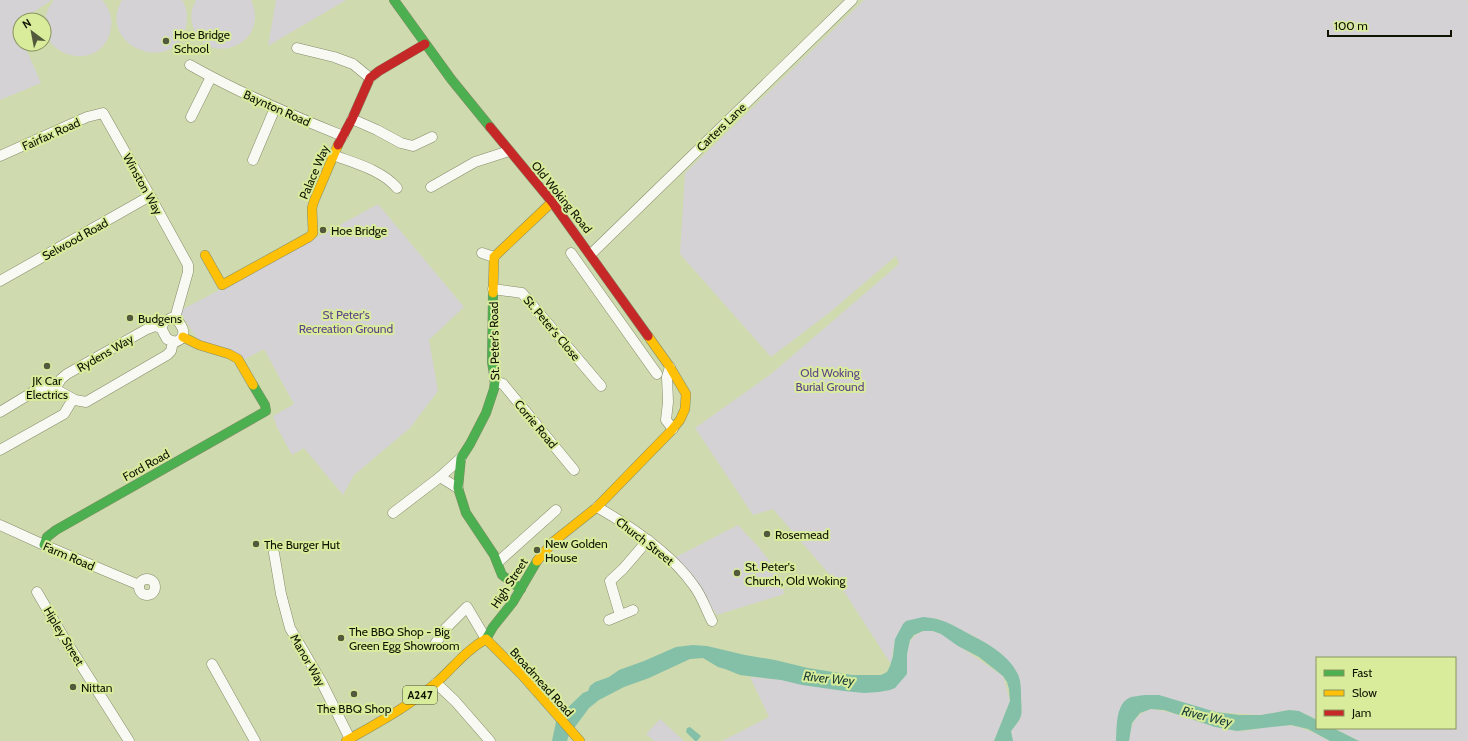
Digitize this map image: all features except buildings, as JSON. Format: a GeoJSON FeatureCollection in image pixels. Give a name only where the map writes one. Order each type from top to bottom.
{"type":"FeatureCollection","features":[{"type":"Feature","properties":{"kind":"street","name":"Old Woking Road"},"geometry":{"type":"LineString","coordinates":[[394,0],[451,79],[552,202],[628,305],[670,367],[686,394],[685,409],[680,420]]}},
{"type":"Feature","properties":{"kind":"street","name":"Carters Lane"},"geometry":{"type":"LineString","coordinates":[[591,254],[852,0]]}},
{"type":"Feature","properties":{"kind":"street"},"geometry":{"type":"LineString","coordinates":[[297,48],[334,57],[353,64],[370,78],[379,71],[425,44]]}},
{"type":"Feature","properties":{"kind":"street","name":"Baynton Road"},"geometry":{"type":"LineString","coordinates":[[190,65],[211,77],[275,108],[343,136]]}},
{"type":"Feature","properties":{"kind":"street"},"geometry":{"type":"LineString","coordinates":[[191,117],[211,77]]}},
{"type":"Feature","properties":{"kind":"street","name":"Palace Way"},"geometry":{"type":"LineString","coordinates":[[205,255],[222,285],[309,237],[313,233],[312,208],[314,201],[333,155],[352,119],[370,78]]}},
{"type":"Feature","properties":{"kind":"street"},"geometry":{"type":"LineString","coordinates":[[253,160],[275,108]]}},
{"type":"Feature","properties":{"kind":"street","name":"Fairfax Road"},"geometry":{"type":"LineString","coordinates":[[0,156],[87,117],[102,113]]}},
{"type":"Feature","properties":{"kind":"street","name":"Winston Way"},"geometry":{"type":"LineString","coordinates":[[102,113],[188,265],[188,272],[176,318]]}},
{"type":"Feature","properties":{"kind":"street"},"geometry":{"type":"LineString","coordinates":[[352,119],[401,143],[413,146],[432,137]]}},
{"type":"Feature","properties":{"kind":"street"},"geometry":{"type":"LineString","coordinates":[[431,187],[475,162],[509,151]]}},
{"type":"Feature","properties":{"kind":"street"},"geometry":{"type":"LineString","coordinates":[[333,155],[362,166],[390,180],[397,188]]}},
{"type":"Feature","properties":{"kind":"street","name":"Selwood Road"},"geometry":{"type":"LineString","coordinates":[[0,281],[150,196]]}},
{"type":"Feature","properties":{"kind":"street"},"geometry":{"type":"LineString","coordinates":[[482,253],[494,257],[497,252],[552,202]]}},
{"type":"Feature","properties":{"kind":"street"},"geometry":{"type":"LineString","coordinates":[[571,253],[657,374]]}},
{"type":"Feature","properties":{"kind":"street","name":"St. Peter's Road"},"geometry":{"type":"LineString","coordinates":[[393,513],[440,477],[461,458],[486,413],[496,381],[492,362],[494,257]]}},
{"type":"Feature","properties":{"kind":"street","name":"St. Peter's Close"},"geometry":{"type":"LineString","coordinates":[[493,289],[522,293],[601,386]]}},
{"type":"Feature","properties":{"kind":"street"},"geometry":{"type":"LineString","coordinates":[[615,314],[628,305]]}},
{"type":"Feature","properties":{"kind":"street"},"geometry":{"type":"LineString","coordinates":[[0,412],[38,389],[55,389],[73,399],[86,402],[171,352],[178,340],[184,334],[184,330],[176,318]]}},
{"type":"Feature","properties":{"kind":"street","name":"Rydens Way"},"geometry":{"type":"LineString","coordinates":[[55,389],[61,379],[74,370],[147,329],[155,326],[161,328],[167,319],[176,318]]}},
{"type":"Feature","properties":{"kind":"street"},"geometry":{"type":"LineString","coordinates":[[161,328],[166,339],[178,340]]}},
{"type":"Feature","properties":{"kind":"street","name":"Ford Road"},"geometry":{"type":"LineString","coordinates":[[44,545],[48,537],[56,530],[266,411],[238,359],[229,354],[178,340]]}},
{"type":"Feature","properties":{"kind":"street"},"geometry":{"type":"LineString","coordinates":[[670,367],[666,377],[668,402],[666,420],[673,429]]}},
{"type":"Feature","properties":{"kind":"street","name":"Corrie Road"},"geometry":{"type":"LineString","coordinates":[[496,381],[503,384],[574,470]]}},
{"type":"Feature","properties":{"kind":"street"},"geometry":{"type":"LineString","coordinates":[[0,450],[64,414],[73,399]]}},
{"type":"Feature","properties":{"kind":"street","name":"High Street"},"geometry":{"type":"LineString","coordinates":[[348,740],[404,708],[436,683],[471,649],[486,639],[493,627],[513,602],[540,557],[553,542],[597,507],[680,420]]}},
{"type":"Feature","properties":{"kind":"street","name":"St. Peter's Road"},"geometry":{"type":"LineString","coordinates":[[461,458],[458,488],[466,513],[498,564],[505,578],[521,589]]}},
{"type":"Feature","properties":{"kind":"street"},"geometry":{"type":"LineString","coordinates":[[440,477],[458,488]]}},
{"type":"Feature","properties":{"kind":"street","name":"Church Street"},"geometry":{"type":"LineString","coordinates":[[597,507],[614,516],[648,540],[678,567],[695,586],[712,622]]}},
{"type":"Feature","properties":{"kind":"street"},"geometry":{"type":"LineString","coordinates":[[498,564],[556,510]]}},
{"type":"Feature","properties":{"kind":"street","name":"Farm Road"},"geometry":{"type":"LineString","coordinates":[[0,525],[139,585]]}},
{"type":"Feature","properties":{"kind":"street"},"geometry":{"type":"LineString","coordinates":[[620,615],[610,581],[623,569],[648,540]]}},
{"type":"Feature","properties":{"kind":"street","name":"Manor Way"},"geometry":{"type":"LineString","coordinates":[[274,553],[281,594],[290,628],[321,681],[348,740]]}},
{"type":"Feature","properties":{"kind":"street","name":"Hipley Street"},"geometry":{"type":"LineString","coordinates":[[37,592],[129,741]]}},
{"type":"Feature","properties":{"kind":"street"},"geometry":{"type":"LineString","coordinates":[[435,644],[445,629],[467,607],[486,639]]}},
{"type":"Feature","properties":{"kind":"street"},"geometry":{"type":"LineString","coordinates":[[609,620],[633,610]]}},
{"type":"Feature","properties":{"kind":"street","name":"Broadmead Road"},"geometry":{"type":"LineString","coordinates":[[486,639],[522,675],[554,714],[580,741]]}},
{"type":"Feature","properties":{"kind":"street"},"geometry":{"type":"LineString","coordinates":[[212,664],[255,741]]}},
{"type":"Feature","properties":{"kind":"street"},"geometry":{"type":"LineString","coordinates":[[436,683],[455,701],[478,734],[490,741]]}},
{"type":"Feature","properties":{"kind":"green space"},"geometry":{"type":"Polygon","coordinates":[[[0,0],[52,0],[34,12],[12,12],[12,52],[27,52],[41,83],[0,100],[0,0]]]}},
{"type":"Feature","properties":{"kind":"green space"},"geometry":{"type":"Polygon","coordinates":[[[54,0],[102,0],[111,17],[111,28],[104,45],[93,54],[79,56],[65,53],[52,43],[52,12],[48,12],[54,0]]]}},
{"type":"Feature","properties":{"kind":"green space"},"geometry":{"type":"Polygon","coordinates":[[[122,0],[182,0],[187,14],[187,22],[185,30],[177,44],[165,51],[152,53],[138,49],[127,41],[119,30],[117,16],[122,0]]]}},
{"type":"Feature","properties":{"kind":"green space"},"geometry":{"type":"Polygon","coordinates":[[[196,0],[251,0],[255,16],[253,29],[245,39],[235,46],[223,49],[210,47],[200,40],[193,27],[192,13],[196,0]]]}},
{"type":"Feature","properties":{"kind":"green space"},"geometry":{"type":"Polygon","coordinates":[[[276,0],[346,0],[268,46],[276,0]]]}},
{"type":"Feature","properties":{"kind":"green space","name":"Old Woking Burial Ground"},"geometry":{"type":"Polygon","coordinates":[[[864,0],[1467,0],[1468,741],[1359,741],[1336,729],[1456,729],[1456,657],[1316,657],[1316,719],[1298,711],[1289,710],[1261,715],[1216,712],[1154,695],[1118,720],[1116,741],[1012,741],[1011,731],[1021,716],[1021,686],[1018,676],[1012,666],[994,648],[970,634],[936,618],[895,639],[891,664],[843,590],[773,509],[753,515],[695,428],[771,374],[899,264],[896,256],[829,313],[771,357],[680,254],[685,173],[864,0]]]}},
{"type":"Feature","properties":{"kind":"green space","name":"St Peter's Recreation Ground"},"geometry":{"type":"Polygon","coordinates":[[[378,204],[464,307],[429,340],[438,391],[410,428],[354,475],[343,495],[304,448],[292,455],[277,427],[273,416],[294,404],[264,349],[243,360],[200,343],[179,311],[256,271],[378,204]]]}},
{"type":"Feature","properties":{"kind":"green space"},"geometry":{"type":"Polygon","coordinates":[[[738,525],[760,548],[772,565],[784,594],[717,615],[676,557],[738,525]]]}},
{"type":"Feature","properties":{"kind":"green space"},"geometry":{"type":"Polygon","coordinates":[[[929,630],[941,634],[1003,676],[1010,701],[994,741],[722,741],[769,717],[750,677],[782,680],[907,674],[907,652],[910,642],[917,634],[929,630]]]}},
{"type":"Feature","properties":{"kind":"green space"},"geometry":{"type":"Polygon","coordinates":[[[1151,709],[1172,713],[1215,727],[1237,731],[1279,725],[1294,726],[1308,730],[1330,741],[1129,741],[1134,720],[1140,714],[1151,709]]]}},
{"type":"Feature","properties":{"kind":"green space"},"geometry":{"type":"Polygon","coordinates":[[[660,719],[684,741],[654,741],[646,734],[660,719]]]}},
{"type":"Feature","properties":{"kind":"water","name":"River Wey"},"geometry":{"type":"Polygon","coordinates":[[[923,617],[947,622],[983,642],[998,651],[1015,669],[1020,682],[1021,716],[1011,731],[1013,741],[994,741],[1010,701],[1009,689],[1003,676],[979,657],[958,646],[941,634],[933,631],[923,631],[914,635],[910,640],[907,654],[907,674],[895,688],[890,690],[864,693],[802,685],[781,680],[740,675],[718,667],[703,658],[690,659],[649,678],[624,687],[599,700],[589,708],[569,735],[567,741],[552,741],[556,722],[561,714],[583,693],[588,691],[590,686],[595,682],[609,677],[619,670],[676,647],[693,645],[707,646],[808,668],[852,675],[881,675],[887,672],[890,666],[895,639],[903,624],[906,621],[923,617]]]}},
{"type":"Feature","properties":{"kind":"water","name":"River Wey"},"geometry":{"type":"Polygon","coordinates":[[[1159,695],[1216,712],[1239,715],[1261,715],[1289,710],[1299,711],[1316,720],[1316,729],[1335,729],[1359,741],[1330,741],[1308,729],[1291,725],[1237,731],[1215,727],[1164,710],[1151,709],[1140,713],[1132,723],[1129,741],[1116,741],[1117,724],[1121,706],[1124,701],[1135,696],[1159,695]]]}},
{"type":"Feature","properties":{"kind":"water"},"geometry":{"type":"Polygon","coordinates":[[[690,727],[701,736],[697,741],[695,741],[686,732],[687,728],[690,727]]]}},
{"type":"Feature","properties":{"kind":"traffic: fast"},"geometry":{"type":"LineString","coordinates":[[394,0],[451,79],[490,127]]}},
{"type":"Feature","properties":{"kind":"traffic: fast"},"geometry":{"type":"LineString","coordinates":[[493,293],[492,362],[495,381],[494,389],[486,413],[461,458],[458,488],[466,513],[494,555],[502,575],[521,589]]}},
{"type":"Feature","properties":{"kind":"traffic: fast"},"geometry":{"type":"LineString","coordinates":[[44,545],[47,537],[56,530],[266,411],[265,405],[253,385]]}},
{"type":"Feature","properties":{"kind":"traffic: fast"},"geometry":{"type":"LineString","coordinates":[[486,639],[493,627],[513,602],[537,561]]}},
{"type":"Feature","properties":{"kind":"traffic: slow"},"geometry":{"type":"LineString","coordinates":[[205,255],[222,285],[309,237],[313,233],[312,208],[314,201],[338,145]]}},
{"type":"Feature","properties":{"kind":"traffic: slow"},"geometry":{"type":"LineString","coordinates":[[493,293],[494,257],[552,202]]}},
{"type":"Feature","properties":{"kind":"traffic: slow"},"geometry":{"type":"LineString","coordinates":[[537,561],[553,542],[597,507],[680,420],[685,409],[686,394],[670,367],[648,336]]}},
{"type":"Feature","properties":{"kind":"traffic: slow"},"geometry":{"type":"LineString","coordinates":[[183,337],[199,345],[229,354],[238,359],[253,385]]}},
{"type":"Feature","properties":{"kind":"traffic: slow"},"geometry":{"type":"LineString","coordinates":[[346,741],[392,714],[425,692],[472,648],[486,639],[522,675],[580,741]]}},
{"type":"Feature","properties":{"kind":"traffic: jam"},"geometry":{"type":"LineString","coordinates":[[338,145],[352,119],[370,78],[379,71],[425,44]]}},
{"type":"Feature","properties":{"kind":"traffic: jam"},"geometry":{"type":"LineString","coordinates":[[490,127],[552,202],[648,336]]}},
{"type":"Feature","properties":{"kind":"place","name":"Hoe Bridge School"},"geometry":{"type":"Point","coordinates":[166,41]}},
{"type":"Feature","properties":{"kind":"place","name":"Hoe Bridge"},"geometry":{"type":"Point","coordinates":[323,230]}},
{"type":"Feature","properties":{"kind":"place","name":"Budgens"},"geometry":{"type":"Point","coordinates":[130,318]}},
{"type":"Feature","properties":{"kind":"place","name":"JK Car Electrics"},"geometry":{"type":"Point","coordinates":[47,366]}},
{"type":"Feature","properties":{"kind":"place","name":"Rosemead"},"geometry":{"type":"Point","coordinates":[767,534]}},
{"type":"Feature","properties":{"kind":"place","name":"The Burger Hut"},"geometry":{"type":"Point","coordinates":[256,544]}},
{"type":"Feature","properties":{"kind":"place","name":"New Golden House"},"geometry":{"type":"Point","coordinates":[537,550]}},
{"type":"Feature","properties":{"kind":"place","name":"St. Peter's Church, Old Woking"},"geometry":{"type":"Point","coordinates":[737,573]}},
{"type":"Feature","properties":{"kind":"place","name":"The BBQ Shop - Big Green Egg Showroom"},"geometry":{"type":"Point","coordinates":[341,638]}},
{"type":"Feature","properties":{"kind":"place","name":"Nittan"},"geometry":{"type":"Point","coordinates":[73,687]}},
{"type":"Feature","properties":{"kind":"place","name":"The BBQ Shop"},"geometry":{"type":"Point","coordinates":[354,694]}}]}
